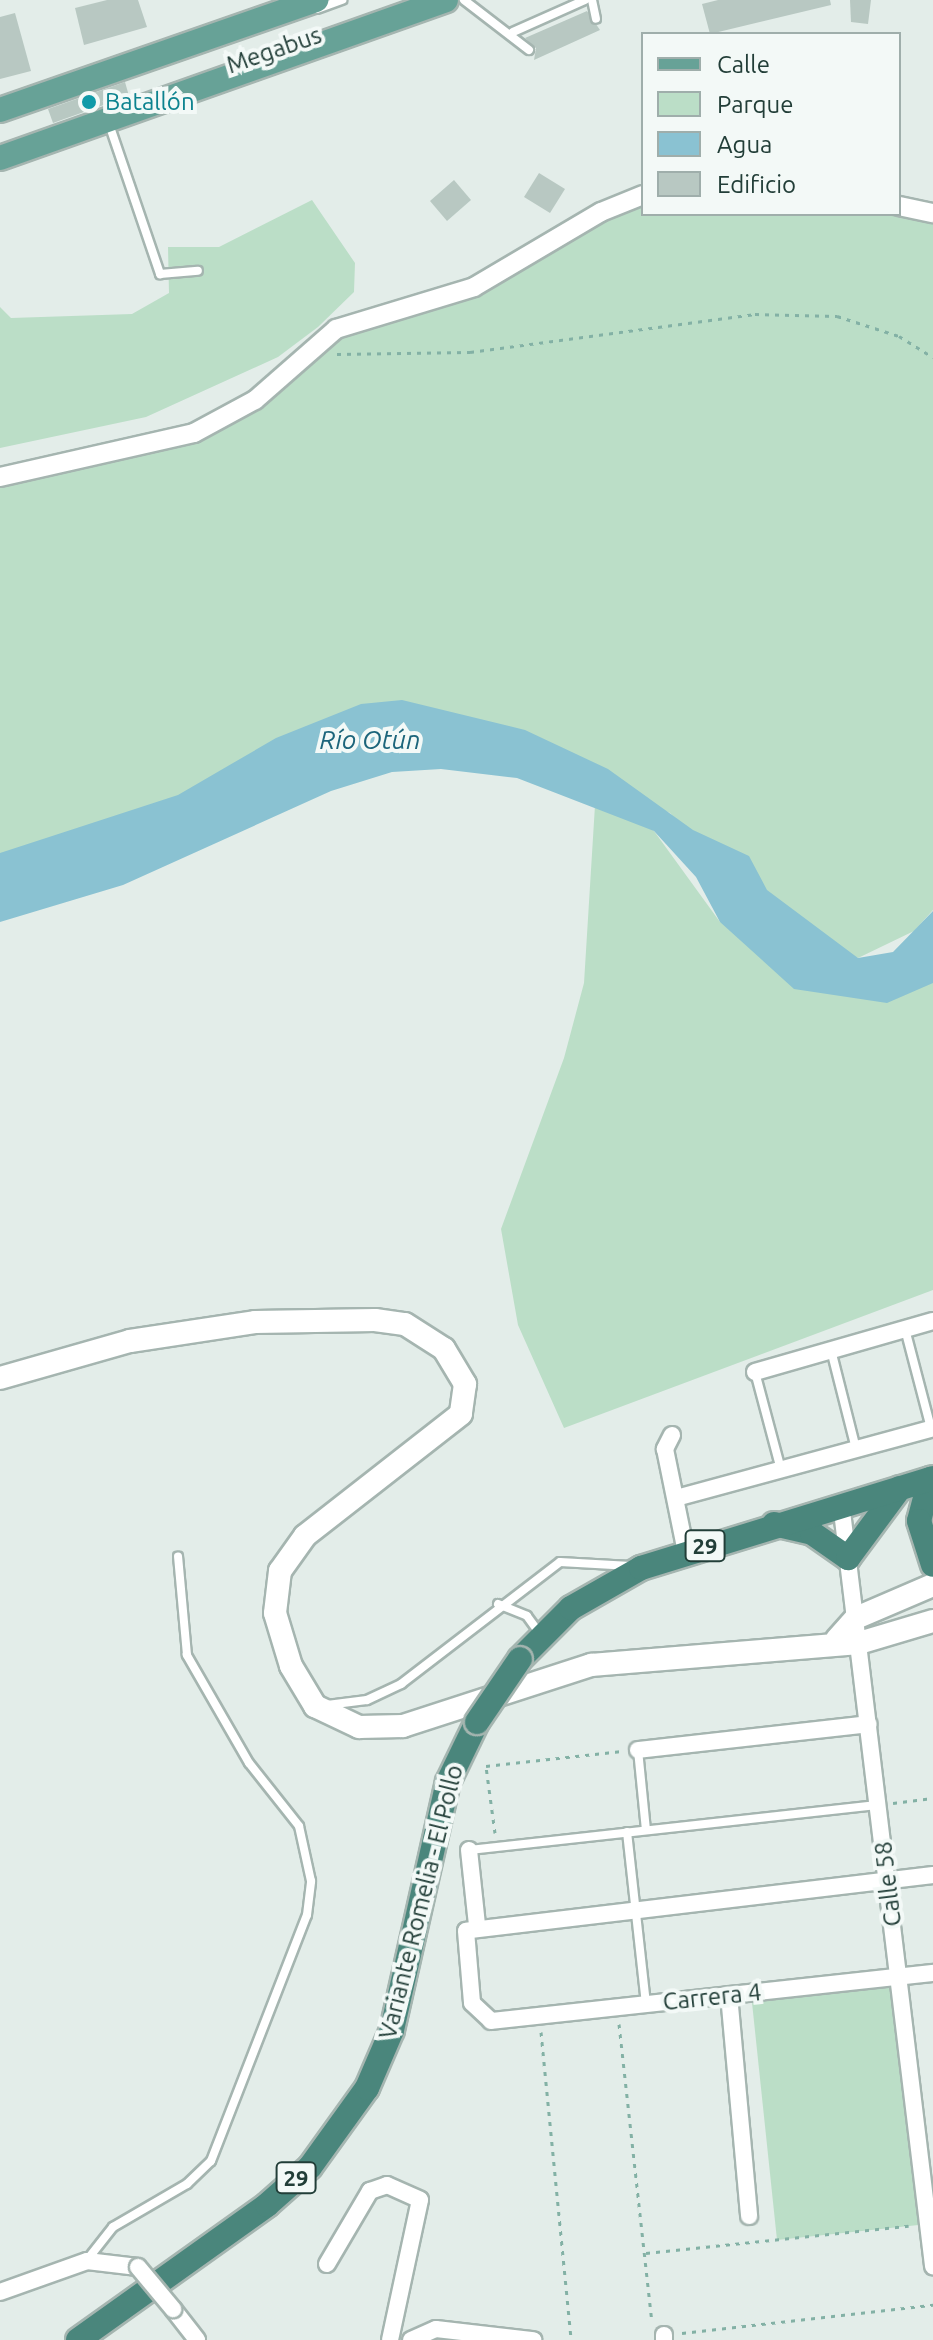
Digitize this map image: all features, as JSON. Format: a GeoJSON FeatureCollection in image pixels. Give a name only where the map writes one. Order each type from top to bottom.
{"type":"FeatureCollection","features":[{"type":"Feature","properties":{"kind":"highway","name":"Variante Romelia - El Pollo"},"geometry":{"type":"LineString","coordinates":[[78,2340],[267,2205],[310,2167],[367,2088],[392,2030],[448,1782],[477,1722],[520,1659],[541,1635],[604,1585],[641,1568],[770,1524],[931,1478]]}},
{"type":"Feature","properties":{"kind":"highway"},"geometry":{"type":"LineString","coordinates":[[931,1478],[919,1521],[933,1565]]}},
{"type":"Feature","properties":{"kind":"highway"},"geometry":{"type":"LineString","coordinates":[[770,1524],[812,1533],[848,1558],[902,1487]]}},
{"type":"Feature","properties":{"kind":"main road"},"geometry":{"type":"LineString","coordinates":[[0,110],[316,0]]}},
{"type":"Feature","properties":{"kind":"main road"},"geometry":{"type":"LineString","coordinates":[[0,158],[446,0]]}},
{"type":"Feature","properties":{"kind":"main road"},"geometry":{"type":"LineString","coordinates":[[0,1378],[130,1341],[261,1321],[375,1320],[405,1324],[444,1349],[465,1384],[461,1414],[305,1536],[280,1571],[275,1613],[315,1706],[359,1727],[403,1726],[591,1665],[848,1641],[933,1621]]}},
{"type":"Feature","properties":{"kind":"main road"},"geometry":{"type":"LineString","coordinates":[[848,1641],[856,1618],[933,1585]]}},
{"type":"Feature","properties":{"kind":"street"},"geometry":{"type":"LineString","coordinates":[[0,477],[194,433],[255,400],[336,329],[474,287],[601,212],[641,196]]}},
{"type":"Feature","properties":{"kind":"street"},"geometry":{"type":"LineString","coordinates":[[901,206],[933,213]]}},
{"type":"Feature","properties":{"kind":"street"},"geometry":{"type":"LineString","coordinates":[[755,1372],[933,1321]]}},
{"type":"Feature","properties":{"kind":"street"},"geometry":{"type":"LineString","coordinates":[[676,1498],[932,1428]]}},
{"type":"Feature","properties":{"kind":"street"},"geometry":{"type":"LineString","coordinates":[[672,1435],[665,1449],[686,1552]]}},
{"type":"Feature","properties":{"kind":"street"},"geometry":{"type":"LineString","coordinates":[[841,1503],[856,1618]]}},
{"type":"Feature","properties":{"kind":"street","name":"Calle 58"},"geometry":{"type":"LineString","coordinates":[[848,1641],[869,1724],[933,2266]]}},
{"type":"Feature","properties":{"kind":"street"},"geometry":{"type":"LineString","coordinates":[[638,1750],[869,1724]]}},
{"type":"Feature","properties":{"kind":"street"},"geometry":{"type":"LineString","coordinates":[[469,1850],[477,1925],[933,1875]]}},
{"type":"Feature","properties":{"kind":"street","name":"Carrera 4"},"geometry":{"type":"LineString","coordinates":[[477,1925],[466,1931],[472,2003],[491,2021],[933,1973]]}},
{"type":"Feature","properties":{"kind":"street"},"geometry":{"type":"LineString","coordinates":[[729,1995],[749,2216]]}},
{"type":"Feature","properties":{"kind":"street"},"geometry":{"type":"LineString","coordinates":[[327,2264],[370,2191],[387,2185],[420,2200],[390,2340]]}},
{"type":"Feature","properties":{"kind":"street"},"geometry":{"type":"LineString","coordinates":[[0,2292],[87,2261],[138,2267],[197,2340]]}},
{"type":"Feature","properties":{"kind":"street"},"geometry":{"type":"LineString","coordinates":[[411,2340],[436,2329],[533,2340]]}},
{"type":"Feature","properties":{"kind":"lane","name":"Megabus"},"geometry":{"type":"LineString","coordinates":[[0,121],[342,0]]}},
{"type":"Feature","properties":{"kind":"lane","name":"Megabus"},"geometry":{"type":"LineString","coordinates":[[0,146],[412,0]]}},
{"type":"Feature","properties":{"kind":"lane"},"geometry":{"type":"LineString","coordinates":[[464,0],[513,32],[529,50]]}},
{"type":"Feature","properties":{"kind":"lane"},"geometry":{"type":"LineString","coordinates":[[513,32],[585,0]]}},
{"type":"Feature","properties":{"kind":"lane"},"geometry":{"type":"LineString","coordinates":[[592,0],[596,19]]}},
{"type":"Feature","properties":{"kind":"lane"},"geometry":{"type":"LineString","coordinates":[[107,120],[160,274],[198,271]]}},
{"type":"Feature","properties":{"kind":"lane"},"geometry":{"type":"LineString","coordinates":[[905,1329],[932,1428]]}},
{"type":"Feature","properties":{"kind":"lane"},"geometry":{"type":"LineString","coordinates":[[831,1350],[856,1449]]}},
{"type":"Feature","properties":{"kind":"lane"},"geometry":{"type":"LineString","coordinates":[[755,1372],[781,1471]]}},
{"type":"Feature","properties":{"kind":"lane"},"geometry":{"type":"LineString","coordinates":[[87,2261],[113,2227],[187,2184],[211,2161],[307,1915],[311,1881],[299,1826],[249,1763],[187,1655],[178,1556]]}},
{"type":"Feature","properties":{"kind":"lane"},"geometry":{"type":"LineString","coordinates":[[315,1706],[381,1695],[498,1604],[575,1558],[641,1568]]}},
{"type":"Feature","properties":{"kind":"lane"},"geometry":{"type":"LineString","coordinates":[[498,1604],[527,1616],[541,1635]]}},
{"type":"Feature","properties":{"kind":"lane"},"geometry":{"type":"LineString","coordinates":[[638,1750],[646,1830]]}},
{"type":"Feature","properties":{"kind":"lane"},"geometry":{"type":"LineString","coordinates":[[469,1850],[879,1805]]}},
{"type":"Feature","properties":{"kind":"lane"},"geometry":{"type":"LineString","coordinates":[[627,1832],[646,2004]]}},
{"type":"Feature","properties":{"kind":"path"},"geometry":{"type":"LineString","coordinates":[[310,352],[470,352],[755,314],[837,316],[899,336],[933,357]]}},
{"type":"Feature","properties":{"kind":"path"},"geometry":{"type":"LineString","coordinates":[[497,1846],[486,1766],[638,1750]]}},
{"type":"Feature","properties":{"kind":"path"},"geometry":{"type":"LineString","coordinates":[[879,1805],[933,1798]]}},
{"type":"Feature","properties":{"kind":"path"},"geometry":{"type":"LineString","coordinates":[[617,2008],[653,2337],[933,2305]]}},
{"type":"Feature","properties":{"kind":"path"},"geometry":{"type":"LineString","coordinates":[[539,2016],[571,2340]]}},
{"type":"Feature","properties":{"kind":"path"},"geometry":{"type":"LineString","coordinates":[[645,2254],[928,2224]]}},
{"type":"Feature","properties":{"kind":"green space"},"geometry":{"type":"Polygon","coordinates":[[[641,197],[641,216],[901,216],[901,213],[933,213],[933,910],[914,931],[858,958],[774,926],[670,813],[421,708],[0,889],[0,477],[191,434],[252,402],[336,329],[452,293],[641,197]]]}},
{"type":"Feature","properties":{"kind":"green space"},"geometry":{"type":"Polygon","coordinates":[[[312,200],[355,263],[354,292],[318,327],[278,357],[146,417],[0,448],[0,307],[11,318],[132,314],[169,293],[168,247],[219,247],[312,200]]]}},
{"type":"Feature","properties":{"kind":"green space"},"geometry":{"type":"Polygon","coordinates":[[[596,789],[654,831],[720,922],[933,981],[933,1290],[564,1428],[518,1325],[501,1229],[564,1058],[584,983],[596,789]]]}},
{"type":"Feature","properties":{"kind":"green space"},"geometry":{"type":"Polygon","coordinates":[[[899,1977],[928,2224],[777,2240],[751,1993],[899,1977]]]}},
{"type":"Feature","properties":{"kind":"water","name":"Río Otún"},"geometry":{"type":"Polygon","coordinates":[[[402,700],[525,730],[608,769],[693,830],[749,856],[767,890],[858,958],[893,952],[933,911],[933,983],[887,1003],[794,989],[720,922],[696,877],[654,831],[517,778],[441,769],[392,772],[331,791],[123,885],[0,922],[0,853],[178,795],[276,738],[361,704],[402,700]]]}},
{"type":"Feature","properties":{"kind":"building"},"geometry":{"type":"Polygon","coordinates":[[[107,0],[138,0],[147,27],[84,45],[75,8],[107,0]]]}},
{"type":"Feature","properties":{"kind":"building"},"geometry":{"type":"Polygon","coordinates":[[[718,0],[830,0],[831,5],[709,32],[702,4],[718,0]]]}},
{"type":"Feature","properties":{"kind":"building"},"geometry":{"type":"Polygon","coordinates":[[[850,0],[871,0],[868,24],[851,22],[850,0]]]}},
{"type":"Feature","properties":{"kind":"building"},"geometry":{"type":"Polygon","coordinates":[[[587,11],[600,30],[534,60],[536,48],[525,38],[587,11]]]}},
{"type":"Feature","properties":{"kind":"building"},"geometry":{"type":"Polygon","coordinates":[[[15,13],[31,71],[0,79],[0,17],[15,13]]]}},
{"type":"Feature","properties":{"kind":"building","name":"Batallón"},"geometry":{"type":"Polygon","coordinates":[[[125,82],[129,96],[53,123],[48,109],[125,82]]]}},
{"type":"Feature","properties":{"kind":"building"},"geometry":{"type":"Polygon","coordinates":[[[539,173],[565,189],[550,213],[524,197],[539,173]]]}},
{"type":"Feature","properties":{"kind":"building"},"geometry":{"type":"Polygon","coordinates":[[[454,180],[471,200],[447,221],[430,201],[454,180]]]}},
{"type":"Feature","properties":{"kind":"place","name":"Batallón"},"geometry":{"type":"Point","coordinates":[89,102]}}]}
